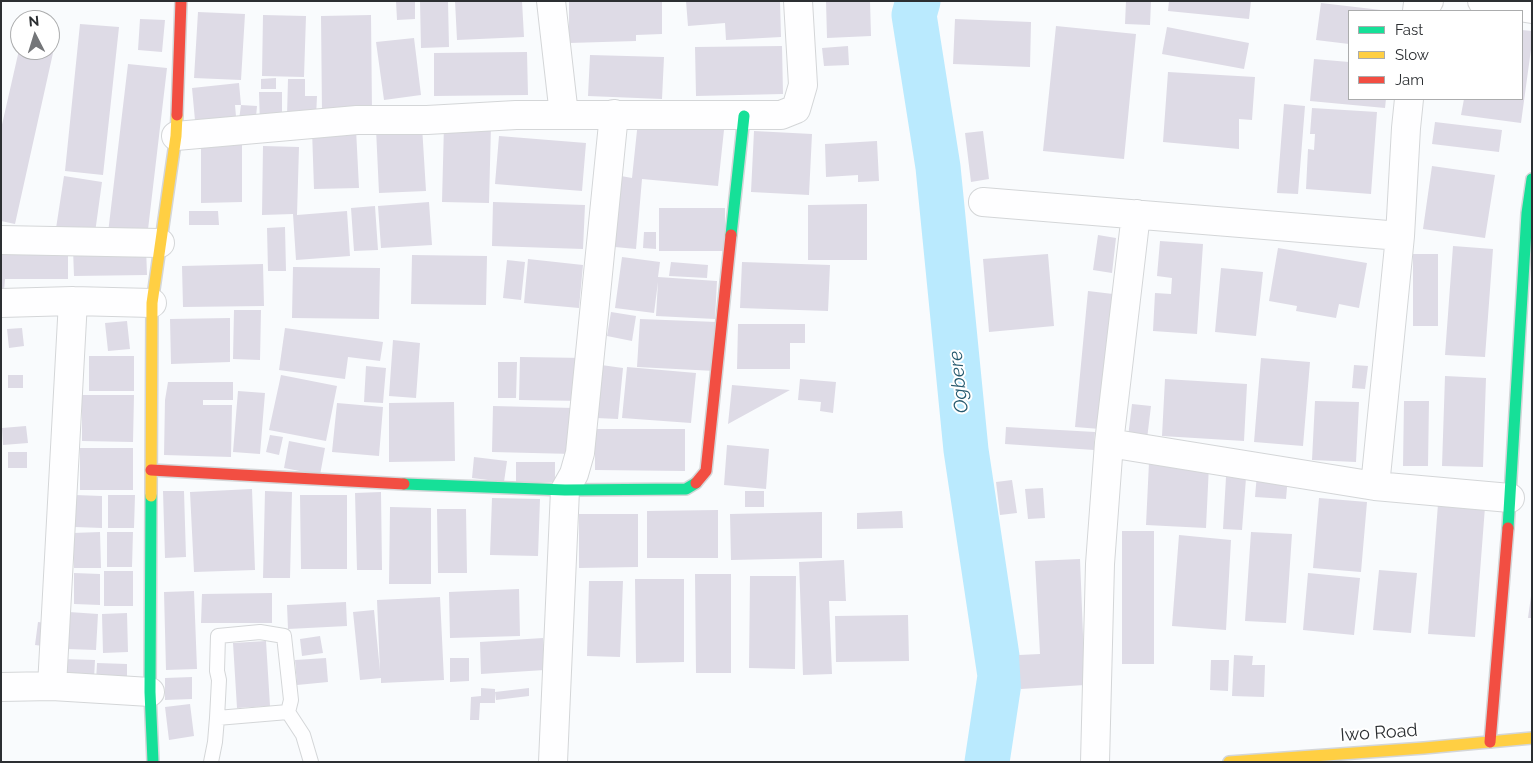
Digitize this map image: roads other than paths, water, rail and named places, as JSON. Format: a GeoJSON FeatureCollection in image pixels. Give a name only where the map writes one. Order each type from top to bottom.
{"type":"FeatureCollection","features":[{"type":"Feature","properties":{"kind":"main road"},"geometry":{"type":"LineString","coordinates":[[153,762],[150,692],[152,303],[176,136],[181,1]]}},
{"type":"Feature","properties":{"kind":"main road"},"geometry":{"type":"LineString","coordinates":[[151,470],[408,484],[565,490],[686,489],[698,482],[706,470],[744,116]]}},
{"type":"Feature","properties":{"kind":"main road"},"geometry":{"type":"LineString","coordinates":[[1490,742],[1510,498],[1525,384],[1527,213],[1532,178]]}},
{"type":"Feature","properties":{"kind":"main road","name":"Iwo Road"},"geometry":{"type":"LineString","coordinates":[[1229,762],[1532,738]]}},
{"type":"Feature","properties":{"kind":"street"},"geometry":{"type":"LineString","coordinates":[[551,1],[564,115]]}},
{"type":"Feature","properties":{"kind":"street"},"geometry":{"type":"LineString","coordinates":[[176,136],[357,120],[427,120],[516,115],[614,114],[781,116],[796,109],[803,85],[798,1]]}},
{"type":"Feature","properties":{"kind":"street"},"geometry":{"type":"LineString","coordinates":[[1482,1],[1532,9]]}},
{"type":"Feature","properties":{"kind":"street"},"geometry":{"type":"LineString","coordinates":[[1375,486],[1400,236],[1409,100]]}},
{"type":"Feature","properties":{"kind":"street"},"geometry":{"type":"LineString","coordinates":[[553,762],[565,490],[574,474],[580,453],[614,114]]}},
{"type":"Feature","properties":{"kind":"street"},"geometry":{"type":"LineString","coordinates":[[983,202],[1400,236]]}},
{"type":"Feature","properties":{"kind":"street"},"geometry":{"type":"LineString","coordinates":[[1095,762],[1100,564],[1109,443],[1136,214]]}},
{"type":"Feature","properties":{"kind":"street"},"geometry":{"type":"LineString","coordinates":[[1,240],[160,243]]}},
{"type":"Feature","properties":{"kind":"street"},"geometry":{"type":"LineString","coordinates":[[1,303],[73,301],[152,303]]}},
{"type":"Feature","properties":{"kind":"street"},"geometry":{"type":"LineString","coordinates":[[52,686],[73,301]]}},
{"type":"Feature","properties":{"kind":"street"},"geometry":{"type":"LineString","coordinates":[[1109,443],[1375,486],[1510,498]]}},
{"type":"Feature","properties":{"kind":"street"},"geometry":{"type":"LineString","coordinates":[[1,686],[52,686],[150,692]]}},
{"type":"Feature","properties":{"kind":"lane"},"geometry":{"type":"LineString","coordinates":[[211,762],[216,742],[219,680],[217,671],[218,636],[260,632],[284,636],[291,700],[288,712],[303,735],[311,762]]}},
{"type":"Feature","properties":{"kind":"lane"},"geometry":{"type":"LineString","coordinates":[[217,718],[288,712]]}},
{"type":"Feature","properties":{"kind":"waterway","name":"Ogbere"},"geometry":{"type":"LineString","coordinates":[[918,1],[914,15],[938,167],[966,450],[1000,676],[987,762]]}}]}
